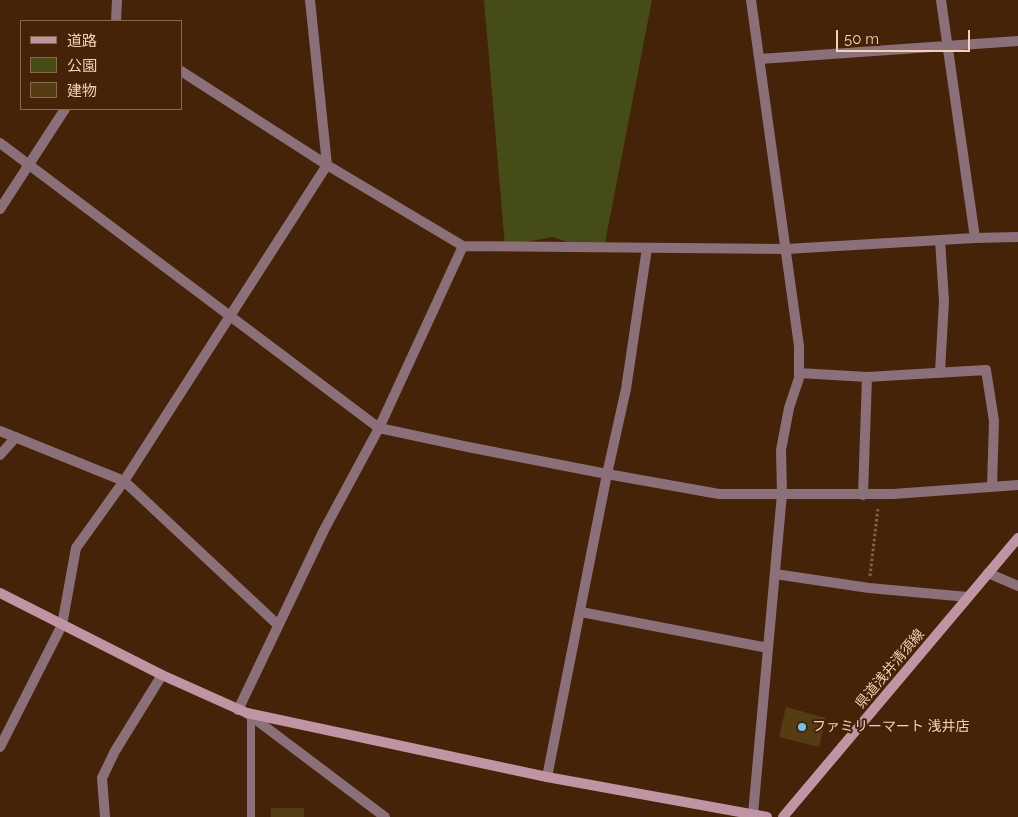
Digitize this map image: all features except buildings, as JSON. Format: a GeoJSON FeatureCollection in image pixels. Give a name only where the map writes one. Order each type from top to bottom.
{"type":"FeatureCollection","features":[{"type":"Feature","properties":{"kind":"street"},"geometry":{"type":"LineString","coordinates":[[116,0],[116,20]]}},
{"type":"Feature","properties":{"kind":"street"},"geometry":{"type":"LineString","coordinates":[[0,747],[62,625],[76,548],[124,481],[326,165],[310,0]]}},
{"type":"Feature","properties":{"kind":"street"},"geometry":{"type":"LineString","coordinates":[[751,0],[799,346],[799,378],[789,408],[781,450],[782,494],[754,814]]}},
{"type":"Feature","properties":{"kind":"street"},"geometry":{"type":"LineString","coordinates":[[941,0],[975,238]]}},
{"type":"Feature","properties":{"kind":"street"},"geometry":{"type":"LineString","coordinates":[[760,60],[1018,41]]}},
{"type":"Feature","properties":{"kind":"street"},"geometry":{"type":"LineString","coordinates":[[182,72],[326,165],[463,246],[786,249],[1018,237]]}},
{"type":"Feature","properties":{"kind":"street"},"geometry":{"type":"LineString","coordinates":[[0,209],[64,110]]}},
{"type":"Feature","properties":{"kind":"street"},"geometry":{"type":"LineString","coordinates":[[0,142],[379,428],[607,474],[719,494],[863,495],[1018,485]]}},
{"type":"Feature","properties":{"kind":"street"},"geometry":{"type":"LineString","coordinates":[[940,240],[944,301],[940,372]]}},
{"type":"Feature","properties":{"kind":"street"},"geometry":{"type":"LineString","coordinates":[[245,714],[278,625],[324,530],[379,428],[463,246]]}},
{"type":"Feature","properties":{"kind":"street"},"geometry":{"type":"LineString","coordinates":[[547,777],[607,474],[626,389],[647,248]]}},
{"type":"Feature","properties":{"kind":"street"},"geometry":{"type":"LineString","coordinates":[[799,373],[866,377],[986,370],[994,421],[992,486]]}},
{"type":"Feature","properties":{"kind":"street"},"geometry":{"type":"LineString","coordinates":[[863,495],[866,377]]}},
{"type":"Feature","properties":{"kind":"street"},"geometry":{"type":"LineString","coordinates":[[0,430],[124,481],[278,625]]}},
{"type":"Feature","properties":{"kind":"street"},"geometry":{"type":"LineString","coordinates":[[0,455],[16,437]]}},
{"type":"Feature","properties":{"kind":"street","name":"県道浅井清須線"},"geometry":{"type":"LineString","coordinates":[[783,817],[1018,538]]}},
{"type":"Feature","properties":{"kind":"street"},"geometry":{"type":"LineString","coordinates":[[988,573],[1018,586]]}},
{"type":"Feature","properties":{"kind":"street"},"geometry":{"type":"LineString","coordinates":[[776,574],[869,588],[968,597]]}},
{"type":"Feature","properties":{"kind":"street"},"geometry":{"type":"LineString","coordinates":[[0,593],[162,675],[245,714],[385,817]]}},
{"type":"Feature","properties":{"kind":"street"},"geometry":{"type":"LineString","coordinates":[[581,612],[768,648]]}},
{"type":"Feature","properties":{"kind":"street"},"geometry":{"type":"LineString","coordinates":[[105,817],[102,778],[115,751],[162,675]]}},
{"type":"Feature","properties":{"kind":"street"},"geometry":{"type":"LineString","coordinates":[[245,714],[547,777],[767,817]]}},
{"type":"Feature","properties":{"kind":"lane"},"geometry":{"type":"LineString","coordinates":[[245,714],[251,817]]}},
{"type":"Feature","properties":{"kind":"path"},"geometry":{"type":"LineString","coordinates":[[869,588],[879,494]]}},
{"type":"Feature","properties":{"kind":"green space"},"geometry":{"type":"Polygon","coordinates":[[[484,0],[652,0],[604,248],[595,251],[552,237],[505,246],[484,0]]]}},
{"type":"Feature","properties":{"kind":"place","name":"ファミリーマート 浅井店"},"geometry":{"type":"Point","coordinates":[802,727]}}]}
